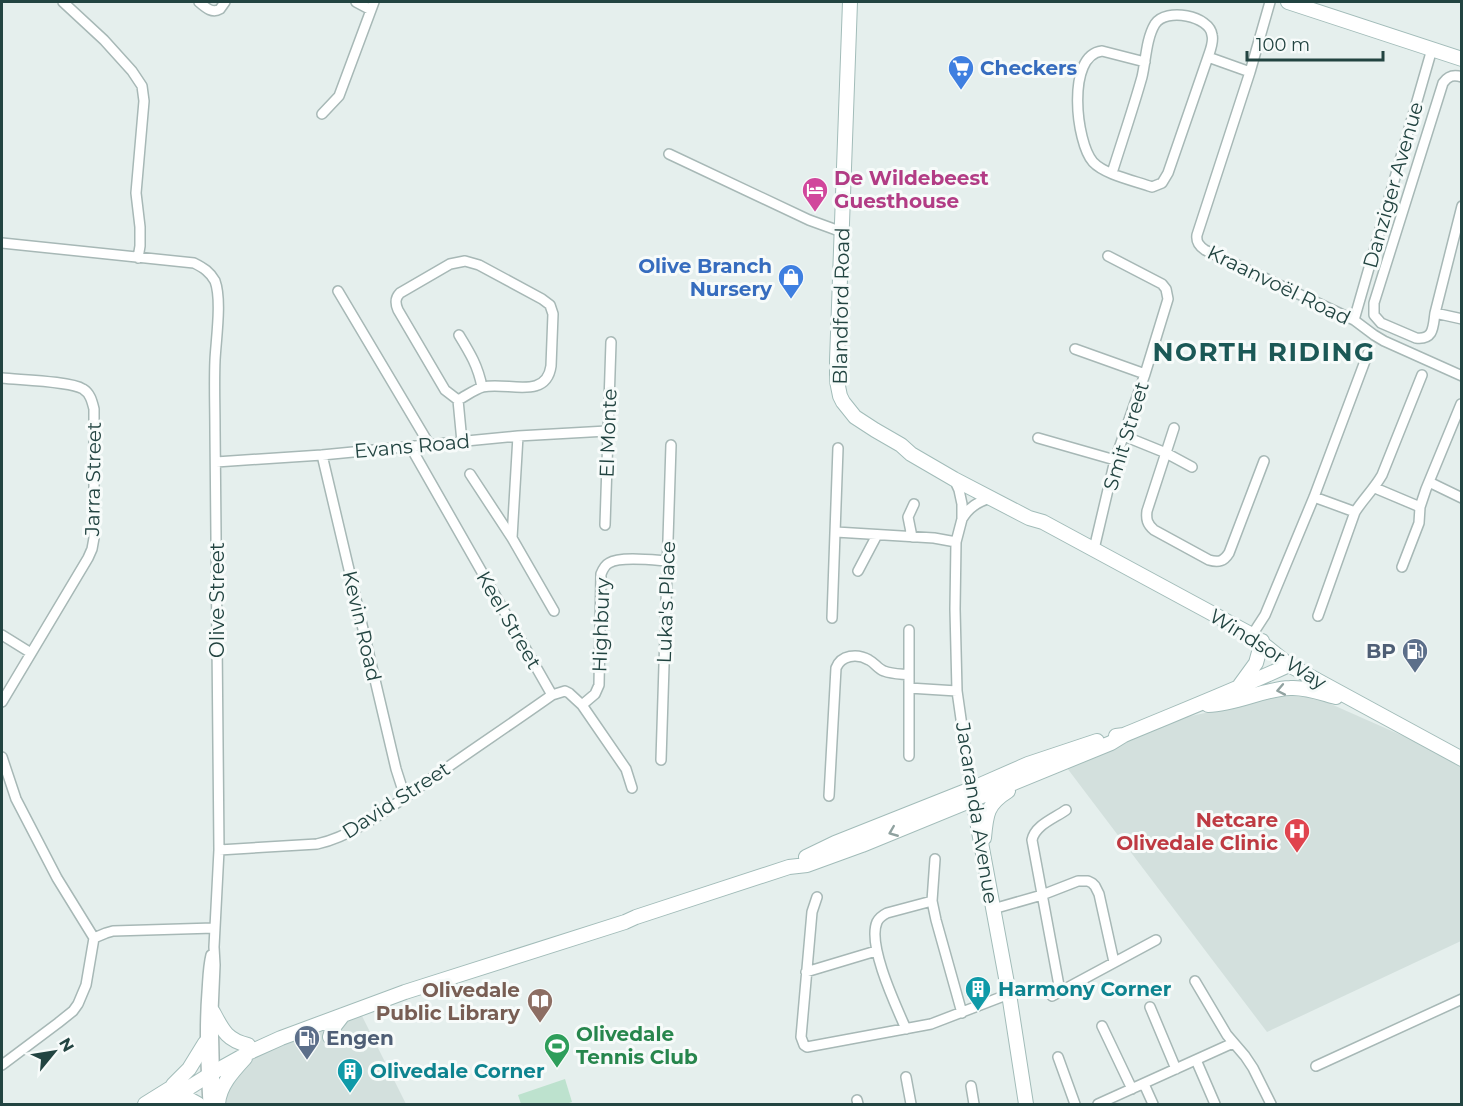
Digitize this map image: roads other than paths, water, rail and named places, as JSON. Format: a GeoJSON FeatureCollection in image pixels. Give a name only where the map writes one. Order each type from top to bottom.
{"type":"FeatureCollection","features":[{"type":"Feature","properties":{"kind":"street"},"geometry":{"type":"LineString","coordinates":[[2,243],[138,258],[140,238],[136,193],[144,101],[142,86],[132,71],[104,40],[63,2]]}},
{"type":"Feature","properties":{"kind":"street"},"geometry":{"type":"LineString","coordinates":[[199,2],[214,11],[220,9],[225,2]]}},
{"type":"Feature","properties":{"kind":"street"},"geometry":{"type":"LineString","coordinates":[[322,114],[339,96],[373,6],[356,2]]}},
{"type":"Feature","properties":{"kind":"street","name":"Blandford Road"},"geometry":{"type":"LineString","coordinates":[[840,396],[837,361],[850,2]]}},
{"type":"Feature","properties":{"kind":"street"},"geometry":{"type":"LineString","coordinates":[[1208,57],[1250,72],[1270,2]]}},
{"type":"Feature","properties":{"kind":"street"},"geometry":{"type":"LineString","coordinates":[[1288,2],[1461,59]]}},
{"type":"Feature","properties":{"kind":"street"},"geometry":{"type":"LineString","coordinates":[[1112,173],[1142,76],[1145,62],[1148,43],[1155,24],[1165,15],[1175,14],[1198,19],[1210,28],[1213,38],[1208,57],[1168,173],[1162,183],[1152,187],[1112,173],[1101,169],[1093,162],[1084,146],[1077,105],[1077,87],[1081,75],[1087,59],[1096,52],[1102,51],[1145,62]]}},
{"type":"Feature","properties":{"kind":"street","name":"Danziger Avenue"},"geometry":{"type":"LineString","coordinates":[[1354,320],[1432,50]]}},
{"type":"Feature","properties":{"kind":"street","name":"Kraanvoël Road"},"geometry":{"type":"LineString","coordinates":[[1250,72],[1196,239],[1200,247],[1354,320],[1384,341],[1461,376]]}},
{"type":"Feature","properties":{"kind":"street"},"geometry":{"type":"LineString","coordinates":[[1461,77],[1452,76],[1443,83],[1373,310],[1376,320],[1416,338],[1422,339],[1430,334],[1461,206]]}},
{"type":"Feature","properties":{"kind":"street"},"geometry":{"type":"LineString","coordinates":[[669,154],[809,220],[842,232]]}},
{"type":"Feature","properties":{"kind":"street","name":"Smit Street"},"geometry":{"type":"LineString","coordinates":[[1094,549],[1115,460],[1168,303],[1166,289],[1158,281],[1108,256]]}},
{"type":"Feature","properties":{"kind":"street","name":"Olive Street"},"geometry":{"type":"LineString","coordinates":[[138,258],[195,263],[210,274],[217,289],[218,300],[215,362],[219,850],[208,1104]]}},
{"type":"Feature","properties":{"kind":"street"},"geometry":{"type":"LineString","coordinates":[[458,400],[482,387],[529,387],[542,384],[547,380],[551,366],[552,310],[546,302],[479,265],[465,261],[457,262],[400,293],[395,304],[445,390],[458,400],[462,442]]}},
{"type":"Feature","properties":{"kind":"street"},"geometry":{"type":"LineString","coordinates":[[338,291],[429,444]]}},
{"type":"Feature","properties":{"kind":"street"},"geometry":{"type":"LineString","coordinates":[[1435,313],[1461,319]]}},
{"type":"Feature","properties":{"kind":"street"},"geometry":{"type":"LineString","coordinates":[[459,335],[475,361],[482,387]]}},
{"type":"Feature","properties":{"kind":"street","name":"El Monte"},"geometry":{"type":"LineString","coordinates":[[605,525],[611,342]]}},
{"type":"Feature","properties":{"kind":"street"},"geometry":{"type":"LineString","coordinates":[[1075,349],[1145,374]]}},
{"type":"Feature","properties":{"kind":"street"},"geometry":{"type":"LineString","coordinates":[[1237,689],[1256,663],[1257,638],[1265,615],[1314,497],[1368,353]]}},
{"type":"Feature","properties":{"kind":"street"},"geometry":{"type":"LineString","coordinates":[[1318,616],[1355,512],[1375,488],[1382,475],[1422,375]]}},
{"type":"Feature","properties":{"kind":"street","name":"Jarra Street"},"geometry":{"type":"LineString","coordinates":[[2,378],[77,386],[89,394],[94,409],[94,538],[92,549],[2,702]]}},
{"type":"Feature","properties":{"kind":"street","name":"Windsor Way"},"geometry":{"type":"LineString","coordinates":[[840,396],[855,417],[901,445],[911,454],[990,498],[1029,518],[1043,522]]}},
{"type":"Feature","properties":{"kind":"street"},"geometry":{"type":"LineString","coordinates":[[1402,567],[1419,523],[1420,507],[1429,482],[1461,404]]}},
{"type":"Feature","properties":{"kind":"street"},"geometry":{"type":"LineString","coordinates":[[1174,428],[1146,519],[1154,530],[1209,560],[1219,562],[1229,553],[1264,461]]}},
{"type":"Feature","properties":{"kind":"street","name":"Evans Road"},"geometry":{"type":"LineString","coordinates":[[216,462],[607,430]]}},
{"type":"Feature","properties":{"kind":"street"},"geometry":{"type":"LineString","coordinates":[[512,538],[518,436]]}},
{"type":"Feature","properties":{"kind":"street"},"geometry":{"type":"LineString","coordinates":[[1124,436],[1166,453],[1192,467]]}},
{"type":"Feature","properties":{"kind":"street"},"geometry":{"type":"LineString","coordinates":[[1038,438],[1115,460]]}},
{"type":"Feature","properties":{"kind":"street","name":"Luka's Place"},"geometry":{"type":"LineString","coordinates":[[661,760],[671,445]]}},
{"type":"Feature","properties":{"kind":"street","name":"Windsor Way"},"geometry":{"type":"LineString","coordinates":[[901,445],[915,448],[1031,512],[1043,522],[1257,638],[1289,665],[1461,759]]}},
{"type":"Feature","properties":{"kind":"street","name":"Keel Street"},"geometry":{"type":"LineString","coordinates":[[410,446],[552,695]]}},
{"type":"Feature","properties":{"kind":"street"},"geometry":{"type":"LineString","coordinates":[[832,618],[838,448]]}},
{"type":"Feature","properties":{"kind":"street","name":"Kevin Road"},"geometry":{"type":"LineString","coordinates":[[322,455],[393,757],[405,797]]}},
{"type":"Feature","properties":{"kind":"street"},"geometry":{"type":"LineString","coordinates":[[470,474],[512,538],[554,611]]}},
{"type":"Feature","properties":{"kind":"street","name":"Jacaranda Avenue"},"geometry":{"type":"LineString","coordinates":[[954,479],[961,496],[962,519],[957,542],[955,609],[957,691],[972,795],[1009,994],[1026,1104]]}},
{"type":"Feature","properties":{"kind":"street"},"geometry":{"type":"LineString","coordinates":[[1429,482],[1461,498]]}},
{"type":"Feature","properties":{"kind":"street"},"geometry":{"type":"LineString","coordinates":[[1375,488],[1420,507]]}},
{"type":"Feature","properties":{"kind":"street"},"geometry":{"type":"LineString","coordinates":[[1314,497],[1355,512]]}},
{"type":"Feature","properties":{"kind":"street"},"geometry":{"type":"LineString","coordinates":[[962,519],[969,508],[990,498]]}},
{"type":"Feature","properties":{"kind":"street"},"geometry":{"type":"LineString","coordinates":[[912,537],[908,517],[914,504]]}},
{"type":"Feature","properties":{"kind":"street"},"geometry":{"type":"LineString","coordinates":[[836,532],[934,538],[957,542]]}},
{"type":"Feature","properties":{"kind":"street"},"geometry":{"type":"LineString","coordinates":[[858,571],[877,535]]}},
{"type":"Feature","properties":{"kind":"street","name":"Highbury"},"geometry":{"type":"LineString","coordinates":[[582,705],[595,694],[599,685],[603,568],[619,559],[667,561]]}},
{"type":"Feature","properties":{"kind":"street"},"geometry":{"type":"LineString","coordinates":[[909,630],[909,756]]}},
{"type":"Feature","properties":{"kind":"street"},"geometry":{"type":"LineString","coordinates":[[2,635],[31,653]]}},
{"type":"Feature","properties":{"kind":"street"},"geometry":{"type":"LineString","coordinates":[[829,796],[837,663],[846,657],[861,657],[868,659],[882,670],[909,675]]}},
{"type":"Feature","properties":{"kind":"street"},"geometry":{"type":"LineString","coordinates":[[789,867],[835,843],[1033,776],[1289,665]]}},
{"type":"Feature","properties":{"kind":"street"},"geometry":{"type":"LineString","coordinates":[[909,688],[957,691]]}},
{"type":"Feature","properties":{"kind":"street"},"geometry":{"type":"LineString","coordinates":[[1197,705],[1222,705],[1290,688],[1303,688],[1358,703]]}},
{"type":"Feature","properties":{"kind":"street"},"geometry":{"type":"LineString","coordinates":[[552,695],[565,691],[574,696],[582,705],[626,769],[632,788]]}},
{"type":"Feature","properties":{"kind":"street","name":"David Street"},"geometry":{"type":"LineString","coordinates":[[219,850],[317,844],[329,841],[356,828],[405,797],[552,695]]}},
{"type":"Feature","properties":{"kind":"street"},"geometry":{"type":"LineString","coordinates":[[216,1104],[228,1078],[249,1048],[405,992],[789,867],[807,865],[925,819],[1046,757],[1108,737],[1124,735]]}},
{"type":"Feature","properties":{"kind":"street"},"geometry":{"type":"LineString","coordinates":[[2,757],[16,799],[57,878],[94,938],[86,985],[78,1005],[2,1065]]}},
{"type":"Feature","properties":{"kind":"street"},"geometry":{"type":"LineString","coordinates":[[983,855],[989,808],[1002,795],[1033,776]]}},
{"type":"Feature","properties":{"kind":"street"},"geometry":{"type":"LineString","coordinates":[[1066,810],[1040,827],[1033,835],[1032,845],[1042,895],[1056,993],[1156,940]]}},
{"type":"Feature","properties":{"kind":"street"},"geometry":{"type":"LineString","coordinates":[[925,819],[958,814],[968,820],[979,835]]}},
{"type":"Feature","properties":{"kind":"street"},"geometry":{"type":"LineString","coordinates":[[935,859],[932,901],[962,1013]]}},
{"type":"Feature","properties":{"kind":"street"},"geometry":{"type":"LineString","coordinates":[[993,909],[1042,895],[1078,880],[1088,881],[1095,886],[1099,894],[1114,962]]}},
{"type":"Feature","properties":{"kind":"street"},"geometry":{"type":"LineString","coordinates":[[817,897],[812,912],[801,1037],[807,1047],[931,1024],[1009,994]]}},
{"type":"Feature","properties":{"kind":"street"},"geometry":{"type":"LineString","coordinates":[[906,1029],[876,951],[876,923],[881,917],[896,910],[932,901]]}},
{"type":"Feature","properties":{"kind":"street"},"geometry":{"type":"LineString","coordinates":[[146,1104],[167,1098],[249,1048],[321,1014],[401,986],[623,918],[633,918]]}},
{"type":"Feature","properties":{"kind":"street"},"geometry":{"type":"LineString","coordinates":[[94,938],[113,931],[214,928]]}},
{"type":"Feature","properties":{"kind":"street","name":"Olive Street"},"geometry":{"type":"LineString","coordinates":[[214,947],[209,965],[205,1043],[216,1104]]}},
{"type":"Feature","properties":{"kind":"street"},"geometry":{"type":"LineString","coordinates":[[806,972],[876,951]]}},
{"type":"Feature","properties":{"kind":"street"},"geometry":{"type":"LineString","coordinates":[[1195,981],[1221,1026],[1253,1068],[1271,1104]]}},
{"type":"Feature","properties":{"kind":"street"},"geometry":{"type":"LineString","coordinates":[[1316,1066],[1461,999]]}},
{"type":"Feature","properties":{"kind":"street"},"geometry":{"type":"LineString","coordinates":[[1150,1007],[1176,1069]]}},
{"type":"Feature","properties":{"kind":"street"},"geometry":{"type":"LineString","coordinates":[[213,1012],[227,1035],[249,1048]]}},
{"type":"Feature","properties":{"kind":"street"},"geometry":{"type":"LineString","coordinates":[[330,1037],[333,1028],[343,1015]]}},
{"type":"Feature","properties":{"kind":"street"},"geometry":{"type":"LineString","coordinates":[[1102,1026],[1132,1089]]}},
{"type":"Feature","properties":{"kind":"street"},"geometry":{"type":"LineString","coordinates":[[167,1098],[205,1043]]}},
{"type":"Feature","properties":{"kind":"street"},"geometry":{"type":"LineString","coordinates":[[1098,1104],[1233,1043]]}},
{"type":"Feature","properties":{"kind":"street"},"geometry":{"type":"LineString","coordinates":[[1058,1057],[1075,1104]]}},
{"type":"Feature","properties":{"kind":"street"},"geometry":{"type":"LineString","coordinates":[[1196,1060],[1215,1104]]}},
{"type":"Feature","properties":{"kind":"street"},"geometry":{"type":"LineString","coordinates":[[906,1077],[911,1104]]}},
{"type":"Feature","properties":{"kind":"street"},"geometry":{"type":"LineString","coordinates":[[1144,1084],[1153,1104]]}},
{"type":"Feature","properties":{"kind":"street"},"geometry":{"type":"LineString","coordinates":[[971,1086],[974,1104]]}},
{"type":"Feature","properties":{"kind":"street"},"geometry":{"type":"LineString","coordinates":[[167,1098],[189,1099],[198,1104]]}},
{"type":"Feature","properties":{"kind":"place","name":"Checkers"},"geometry":{"type":"Point","coordinates":[961,91]}},
{"type":"Feature","properties":{"kind":"place","name":"De Wildebeest Guesthouse"},"geometry":{"type":"Point","coordinates":[815,213]}},
{"type":"Feature","properties":{"kind":"place","name":"Olive Branch Nursery"},"geometry":{"type":"Point","coordinates":[791,300]}},
{"type":"Feature","properties":{"kind":"place","name":"BP"},"geometry":{"type":"Point","coordinates":[1415,674]}},
{"type":"Feature","properties":{"kind":"place","name":"Netcare Olivedale Clinic"},"geometry":{"type":"Point","coordinates":[1297,854]}},
{"type":"Feature","properties":{"kind":"place","name":"Harmony Corner"},"geometry":{"type":"Point","coordinates":[978,1012]}},
{"type":"Feature","properties":{"kind":"place","name":"Olivedale Public Library"},"geometry":{"type":"Point","coordinates":[540,1024]}},
{"type":"Feature","properties":{"kind":"place","name":"Engen"},"geometry":{"type":"Point","coordinates":[307,1061]}},
{"type":"Feature","properties":{"kind":"place","name":"Olivedale Tennis Club"},"geometry":{"type":"Point","coordinates":[557,1069]}},
{"type":"Feature","properties":{"kind":"place","name":"Olivedale Corner"},"geometry":{"type":"Point","coordinates":[350,1094]}},
{"type":"Feature","properties":{"kind":"district","name":"NORTH RIDING"},"geometry":{"type":"Point","coordinates":[1264,352]}}]}
